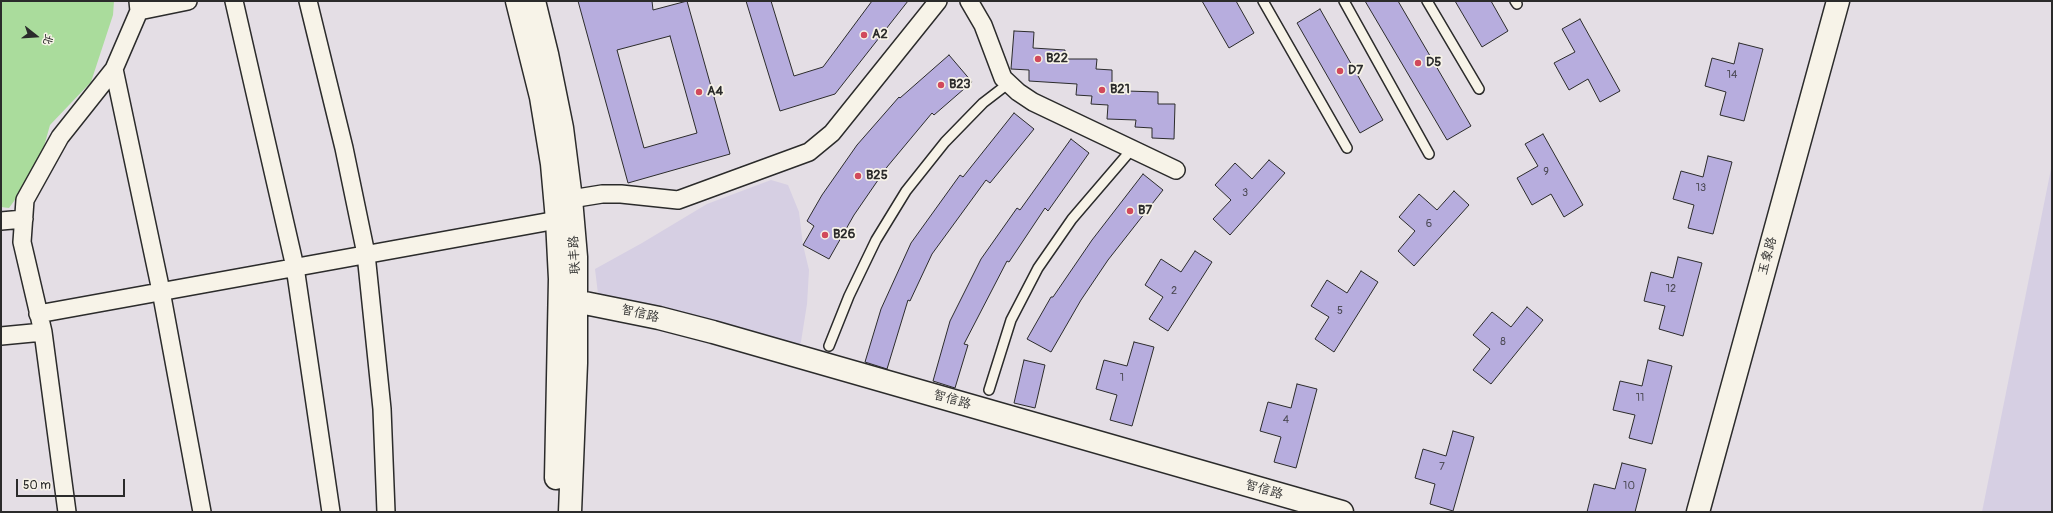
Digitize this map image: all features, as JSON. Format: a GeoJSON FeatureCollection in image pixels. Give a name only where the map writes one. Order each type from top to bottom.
{"type":"FeatureCollection","features":[{"type":"Feature","properties":{"kind":"street"},"geometry":{"type":"LineString","coordinates":[[67,512],[43,332],[22,242],[25,200],[60,137],[114,69],[139,6],[188,1]]}},
{"type":"Feature","properties":{"kind":"street"},"geometry":{"type":"LineString","coordinates":[[234,1],[295,267],[331,512]]}},
{"type":"Feature","properties":{"kind":"street"},"geometry":{"type":"LineString","coordinates":[[308,1],[344,148],[366,254],[382,409],[386,512]]}},
{"type":"Feature","properties":{"kind":"street","name":"联丰路"},"geometry":{"type":"LineString","coordinates":[[518,1],[541,97],[552,164],[557,220],[576,363],[570,512]]}},
{"type":"Feature","properties":{"kind":"street","name":"联丰路"},"geometry":{"type":"LineString","coordinates":[[534,1],[547,54],[562,128],[571,199],[576,257],[568,304],[555,512]]}},
{"type":"Feature","properties":{"kind":"street"},"geometry":{"type":"LineString","coordinates":[[571,199],[602,194],[621,194],[678,200],[809,152],[832,133],[938,1]]}},
{"type":"Feature","properties":{"kind":"street"},"geometry":{"type":"LineString","coordinates":[[970,1],[983,25],[1003,78],[1018,92],[1033,102],[1176,170]]}},
{"type":"Feature","properties":{"kind":"street","name":"玉象路"},"geometry":{"type":"LineString","coordinates":[[1689,512],[1830,1]]}},
{"type":"Feature","properties":{"kind":"street","name":"玉象路"},"geometry":{"type":"LineString","coordinates":[[1698,512],[1838,1]]}},
{"type":"Feature","properties":{"kind":"street"},"geometry":{"type":"LineString","coordinates":[[114,69],[161,292],[202,512]]}},
{"type":"Feature","properties":{"kind":"street"},"geometry":{"type":"LineString","coordinates":[[1,221],[24,219]]}},
{"type":"Feature","properties":{"kind":"street"},"geometry":{"type":"LineString","coordinates":[[38,314],[557,220]]}},
{"type":"Feature","properties":{"kind":"street","name":"智信路"},"geometry":{"type":"LineString","coordinates":[[568,304],[711,340],[1313,512]]}},
{"type":"Feature","properties":{"kind":"street","name":"智信路"},"geometry":{"type":"LineString","coordinates":[[568,304],[659,318],[713,332],[1342,512]]}},
{"type":"Feature","properties":{"kind":"street"},"geometry":{"type":"LineString","coordinates":[[1,336],[43,332]]}},
{"type":"Feature","properties":{"kind":"lane"},"geometry":{"type":"LineString","coordinates":[[1263,1],[1347,148]]}},
{"type":"Feature","properties":{"kind":"lane"},"geometry":{"type":"LineString","coordinates":[[1344,1],[1429,154]]}},
{"type":"Feature","properties":{"kind":"lane"},"geometry":{"type":"LineString","coordinates":[[1427,1],[1479,89]]}},
{"type":"Feature","properties":{"kind":"lane"},"geometry":{"type":"LineString","coordinates":[[829,346],[849,296],[876,240],[906,191],[945,142],[983,103],[1009,83]]}},
{"type":"Feature","properties":{"kind":"lane"},"geometry":{"type":"LineString","coordinates":[[990,390],[1011,320],[1038,268],[1072,219],[1132,149]]}},
{"type":"Feature","properties":{"kind":"shaded area"},"geometry":{"type":"Polygon","coordinates":[[[2052,164],[2052,512],[1982,512],[2052,164]]]}},
{"type":"Feature","properties":{"kind":"shaded area"},"geometry":{"type":"Polygon","coordinates":[[[771,180],[788,185],[799,212],[803,245],[809,270],[807,304],[800,348],[634,302],[598,294],[595,269],[707,204],[771,180]]]}},
{"type":"Feature","properties":{"kind":"green space"},"geometry":{"type":"Polygon","coordinates":[[[1,1],[114,1],[113,15],[91,82],[50,125],[38,168],[9,208],[1,207],[1,1]]]}},
{"type":"Feature","properties":{"kind":"building","name":"A4"},"geometry":{"type":"Polygon","coordinates":[[[578,1],[652,1],[653,10],[687,1],[730,154],[628,183],[578,1]],[[670,36],[617,50],[644,148],[697,133],[670,36]]]}},
{"type":"Feature","properties":{"kind":"building","name":"A2"},"geometry":{"type":"Polygon","coordinates":[[[746,1],[771,1],[794,76],[823,67],[872,1],[908,1],[835,94],[780,111],[746,1]]]}},
{"type":"Feature","properties":{"kind":"building"},"geometry":{"type":"Polygon","coordinates":[[[1202,1],[1236,1],[1254,33],[1229,48],[1202,1]]]}},
{"type":"Feature","properties":{"kind":"building","name":"D5"},"geometry":{"type":"Polygon","coordinates":[[[1365,1],[1398,1],[1471,126],[1447,140],[1365,1]]]}},
{"type":"Feature","properties":{"kind":"building"},"geometry":{"type":"Polygon","coordinates":[[[1455,1],[1491,1],[1508,31],[1482,47],[1455,1]]]}},
{"type":"Feature","properties":{"kind":"building","name":"D7"},"geometry":{"type":"Polygon","coordinates":[[[1320,9],[1383,120],[1360,133],[1297,23],[1320,9]]]}},
{"type":"Feature","properties":{"kind":"building"},"geometry":{"type":"Polygon","coordinates":[[[1580,19],[1620,91],[1600,102],[1588,79],[1569,90],[1554,63],[1575,52],[1562,29],[1580,19]]]}},
{"type":"Feature","properties":{"kind":"building"},"geometry":{"type":"Polygon","coordinates":[[[1014,31],[1034,32],[1033,48],[1065,50],[1065,59],[1097,59],[1096,69],[1112,70],[1112,84],[1128,85],[1127,91],[1158,92],[1158,104],[1175,104],[1174,139],[1152,138],[1152,128],[1135,127],[1136,120],[1107,119],[1108,105],[1091,104],[1092,96],[1076,95],[1077,84],[1029,81],[1029,70],[1011,69],[1014,31]]]}},
{"type":"Feature","properties":{"kind":"building"},"geometry":{"type":"Polygon","coordinates":[[[1739,43],[1763,49],[1744,121],[1720,115],[1726,92],[1705,86],[1712,58],[1734,64],[1739,43]]]}},
{"type":"Feature","properties":{"kind":"building"},"geometry":{"type":"Polygon","coordinates":[[[949,55],[972,82],[934,115],[932,113],[887,167],[854,215],[829,259],[803,245],[814,226],[807,221],[822,195],[857,145],[899,97],[900,98],[949,55]]]}},
{"type":"Feature","properties":{"kind":"building"},"geometry":{"type":"Polygon","coordinates":[[[1014,113],[1034,129],[990,183],[986,180],[932,254],[910,301],[908,300],[887,369],[865,362],[881,309],[911,243],[960,175],[963,177],[1014,113]]]}},
{"type":"Feature","properties":{"kind":"building"},"geometry":{"type":"Polygon","coordinates":[[[1543,134],[1583,205],[1564,217],[1551,194],[1532,205],[1517,178],[1538,166],[1525,144],[1543,134]]]}},
{"type":"Feature","properties":{"kind":"building"},"geometry":{"type":"Polygon","coordinates":[[[1071,139],[1089,153],[1048,211],[1045,208],[1009,262],[1007,261],[964,344],[968,345],[955,388],[933,381],[950,321],[981,259],[1017,208],[1020,210],[1071,139]]]}},
{"type":"Feature","properties":{"kind":"building"},"geometry":{"type":"Polygon","coordinates":[[[1708,156],[1732,162],[1713,234],[1688,228],[1694,205],[1673,199],[1681,171],[1703,177],[1708,156]]]}},
{"type":"Feature","properties":{"kind":"building"},"geometry":{"type":"Polygon","coordinates":[[[1269,160],[1285,173],[1230,235],[1213,219],[1231,200],[1215,185],[1235,163],[1252,179],[1269,160]]]}},
{"type":"Feature","properties":{"kind":"building"},"geometry":{"type":"Polygon","coordinates":[[[1143,174],[1163,190],[1108,260],[1081,300],[1051,352],[1027,339],[1051,297],[1053,297],[1092,240],[1143,174]]]}},
{"type":"Feature","properties":{"kind":"building"},"geometry":{"type":"Polygon","coordinates":[[[1454,191],[1469,205],[1414,266],[1398,251],[1415,231],[1399,217],[1419,194],[1437,210],[1454,191]]]}},
{"type":"Feature","properties":{"kind":"building"},"geometry":{"type":"Polygon","coordinates":[[[1195,251],[1212,262],[1168,331],[1149,319],[1163,297],[1145,285],[1161,259],[1181,272],[1195,251]]]}},
{"type":"Feature","properties":{"kind":"building"},"geometry":{"type":"Polygon","coordinates":[[[1678,257],[1702,263],[1683,336],[1659,329],[1665,306],[1644,301],[1651,272],[1673,278],[1678,257]]]}},
{"type":"Feature","properties":{"kind":"building"},"geometry":{"type":"Polygon","coordinates":[[[1361,271],[1378,282],[1334,352],[1315,339],[1329,317],[1311,306],[1327,280],[1347,293],[1361,271]]]}},
{"type":"Feature","properties":{"kind":"building"},"geometry":{"type":"Polygon","coordinates":[[[1527,307],[1543,320],[1491,384],[1473,370],[1490,349],[1473,335],[1492,312],[1511,327],[1527,307]]]}},
{"type":"Feature","properties":{"kind":"building"},"geometry":{"type":"Polygon","coordinates":[[[1134,342],[1154,347],[1132,426],[1110,420],[1117,395],[1096,389],[1104,360],[1127,366],[1134,342]]]}},
{"type":"Feature","properties":{"kind":"building"},"geometry":{"type":"Polygon","coordinates":[[[1024,360],[1045,365],[1035,408],[1014,403],[1024,360]]]}},
{"type":"Feature","properties":{"kind":"building"},"geometry":{"type":"Polygon","coordinates":[[[1648,360],[1672,366],[1652,444],[1629,438],[1635,415],[1613,410],[1620,381],[1642,386],[1648,360]]]}},
{"type":"Feature","properties":{"kind":"building"},"geometry":{"type":"Polygon","coordinates":[[[1297,384],[1317,389],[1296,468],[1274,462],[1281,437],[1260,431],[1268,402],[1291,408],[1297,384]]]}},
{"type":"Feature","properties":{"kind":"building"},"geometry":{"type":"Polygon","coordinates":[[[1453,431],[1474,437],[1453,511],[1430,504],[1435,484],[1415,478],[1423,449],[1446,456],[1453,431]]]}},
{"type":"Feature","properties":{"kind":"building"},"geometry":{"type":"Polygon","coordinates":[[[1622,463],[1646,469],[1635,512],[1587,512],[1594,484],[1615,489],[1622,463]]]}},
{"type":"Feature","properties":{"kind":"place","name":"A2"},"geometry":{"type":"Point","coordinates":[864,35]}},
{"type":"Feature","properties":{"kind":"place","name":"B22"},"geometry":{"type":"Point","coordinates":[1038,59]}},
{"type":"Feature","properties":{"kind":"place","name":"D5"},"geometry":{"type":"Point","coordinates":[1418,63]}},
{"type":"Feature","properties":{"kind":"place","name":"D7"},"geometry":{"type":"Point","coordinates":[1340,71]}},
{"type":"Feature","properties":{"kind":"place","name":"B23"},"geometry":{"type":"Point","coordinates":[941,85]}},
{"type":"Feature","properties":{"kind":"place","name":"B21"},"geometry":{"type":"Point","coordinates":[1102,90]}},
{"type":"Feature","properties":{"kind":"place","name":"A4"},"geometry":{"type":"Point","coordinates":[699,92]}},
{"type":"Feature","properties":{"kind":"place","name":"B25"},"geometry":{"type":"Point","coordinates":[858,176]}},
{"type":"Feature","properties":{"kind":"place","name":"B7"},"geometry":{"type":"Point","coordinates":[1130,211]}},
{"type":"Feature","properties":{"kind":"place","name":"B26"},"geometry":{"type":"Point","coordinates":[825,235]}}]}
